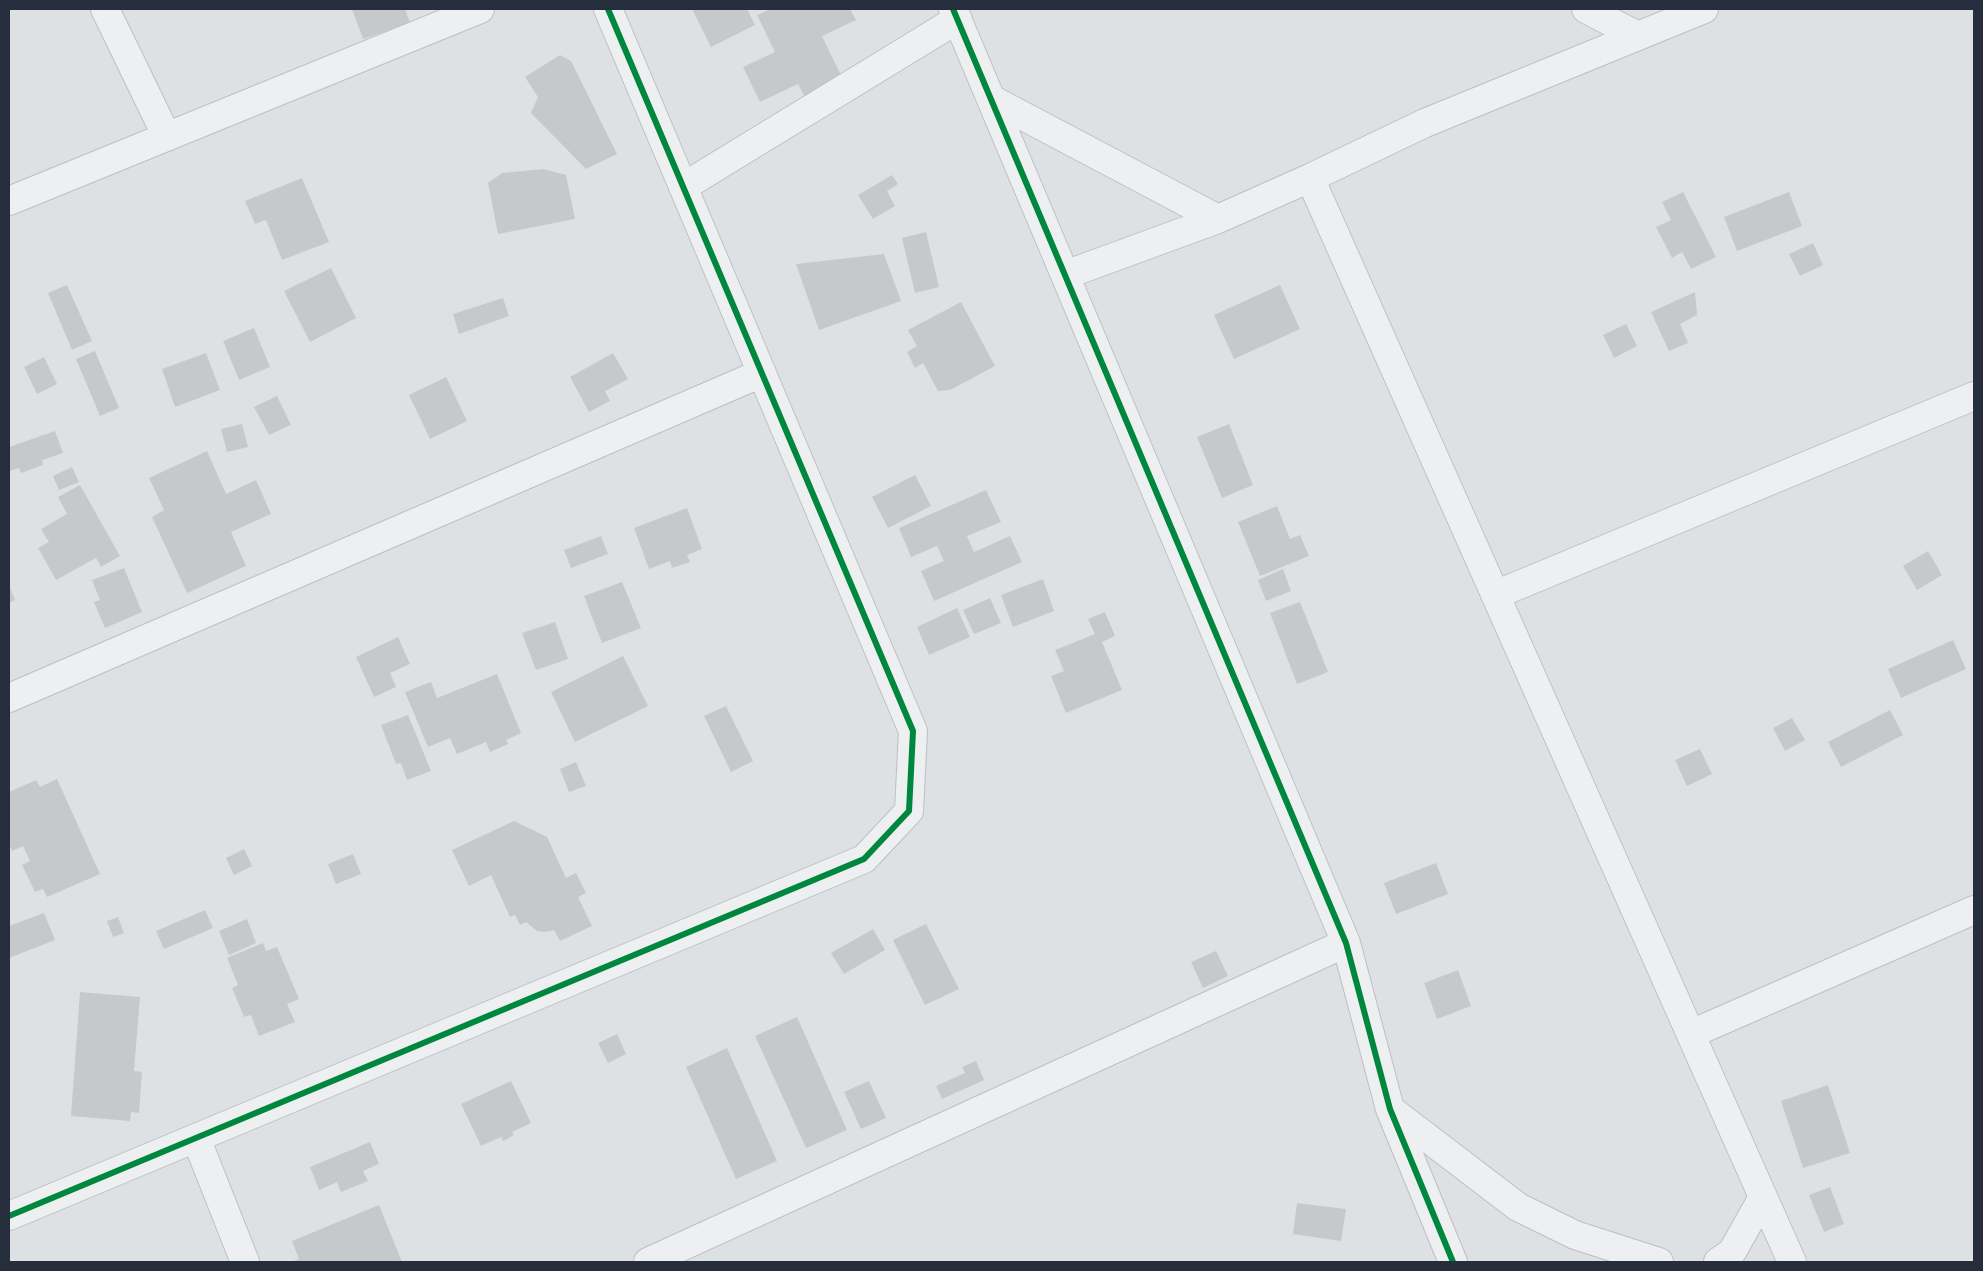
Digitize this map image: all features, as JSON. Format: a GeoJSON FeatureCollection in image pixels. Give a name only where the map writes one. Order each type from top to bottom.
{"type":"FeatureCollection","features":[{"type":"Feature","properties":{"kind":"street"},"geometry":{"type":"LineString","coordinates":[[105,9],[167,137]]}},
{"type":"Feature","properties":{"kind":"street"},"geometry":{"type":"LineString","coordinates":[[9,201],[480,9]]}},
{"type":"Feature","properties":{"kind":"street"},"geometry":{"type":"LineString","coordinates":[[9,1216],[864,859],[909,811],[913,731],[608,9]]}},
{"type":"Feature","properties":{"kind":"street"},"geometry":{"type":"LineString","coordinates":[[1586,9],[1638,36]]}},
{"type":"Feature","properties":{"kind":"street"},"geometry":{"type":"LineString","coordinates":[[1065,275],[1218,219],[1310,178],[1425,123],[1704,9]]}},
{"type":"Feature","properties":{"kind":"street"},"geometry":{"type":"LineString","coordinates":[[683,187],[956,14],[1346,943],[1390,1109],[1453,1262]]}},
{"type":"Feature","properties":{"kind":"street"},"geometry":{"type":"LineString","coordinates":[[991,99],[1218,219]]}},
{"type":"Feature","properties":{"kind":"street"},"geometry":{"type":"LineString","coordinates":[[1310,178],[1792,1262]]}},
{"type":"Feature","properties":{"kind":"street"},"geometry":{"type":"LineString","coordinates":[[9,698],[762,373]]}},
{"type":"Feature","properties":{"kind":"street"},"geometry":{"type":"LineString","coordinates":[[1495,594],[1974,396]]}},
{"type":"Feature","properties":{"kind":"street"},"geometry":{"type":"LineString","coordinates":[[1691,1034],[1974,910]]}},
{"type":"Feature","properties":{"kind":"street"},"geometry":{"type":"LineString","coordinates":[[648,1262],[1346,943]]}},
{"type":"Feature","properties":{"kind":"street"},"geometry":{"type":"LineString","coordinates":[[1390,1109],[1518,1207],[1575,1235],[1659,1262]]}},
{"type":"Feature","properties":{"kind":"street"},"geometry":{"type":"LineString","coordinates":[[196,1138],[245,1262]]}},
{"type":"Feature","properties":{"kind":"street"},"geometry":{"type":"LineString","coordinates":[[1718,1262],[1732,1252],[1763,1197]]}},
{"type":"Feature","properties":{"kind":"building"},"geometry":{"type":"Polygon","coordinates":[[[352,9],[405,9],[410,23],[363,39],[352,9]]]}},
{"type":"Feature","properties":{"kind":"building"},"geometry":{"type":"Polygon","coordinates":[[[692,9],[747,9],[755,25],[711,47],[692,9]]]}},
{"type":"Feature","properties":{"kind":"building"},"geometry":{"type":"Polygon","coordinates":[[[770,9],[850,9],[856,20],[822,36],[846,86],[808,103],[798,84],[760,102],[743,67],[775,52],[757,15],[770,9]]]}},
{"type":"Feature","properties":{"kind":"building"},"geometry":{"type":"Polygon","coordinates":[[[560,55],[571,61],[617,154],[586,169],[531,113],[538,97],[525,77],[560,55]]]}},
{"type":"Feature","properties":{"kind":"building"},"geometry":{"type":"Polygon","coordinates":[[[543,169],[566,175],[575,219],[498,234],[488,183],[502,173],[543,169]]]}},
{"type":"Feature","properties":{"kind":"building"},"geometry":{"type":"Polygon","coordinates":[[[892,175],[898,184],[887,191],[895,206],[873,219],[858,195],[892,175]]]}},
{"type":"Feature","properties":{"kind":"building"},"geometry":{"type":"Polygon","coordinates":[[[302,178],[329,242],[282,260],[266,220],[255,224],[245,201],[302,178]]]}},
{"type":"Feature","properties":{"kind":"building"},"geometry":{"type":"Polygon","coordinates":[[[1683,192],[1716,257],[1691,269],[1682,252],[1672,258],[1656,227],[1671,220],[1662,202],[1683,192]]]}},
{"type":"Feature","properties":{"kind":"building"},"geometry":{"type":"Polygon","coordinates":[[[1789,192],[1802,226],[1737,251],[1724,217],[1789,192]]]}},
{"type":"Feature","properties":{"kind":"building"},"geometry":{"type":"Polygon","coordinates":[[[926,232],[939,287],[915,293],[902,238],[926,232]]]}},
{"type":"Feature","properties":{"kind":"building"},"geometry":{"type":"Polygon","coordinates":[[[1813,243],[1823,265],[1800,276],[1789,254],[1813,243]]]}},
{"type":"Feature","properties":{"kind":"building"},"geometry":{"type":"Polygon","coordinates":[[[884,254],[901,301],[819,330],[796,264],[884,254]]]}},
{"type":"Feature","properties":{"kind":"building"},"geometry":{"type":"Polygon","coordinates":[[[331,268],[356,318],[310,342],[284,291],[331,268]]]}},
{"type":"Feature","properties":{"kind":"building"},"geometry":{"type":"Polygon","coordinates":[[[67,285],[92,341],[72,350],[48,293],[67,285]]]}},
{"type":"Feature","properties":{"kind":"building"},"geometry":{"type":"Polygon","coordinates":[[[1280,285],[1300,329],[1234,359],[1214,315],[1280,285]]]}},
{"type":"Feature","properties":{"kind":"building"},"geometry":{"type":"Polygon","coordinates":[[[1695,292],[1697,315],[1680,324],[1688,343],[1669,351],[1651,312],[1695,292]]]}},
{"type":"Feature","properties":{"kind":"building"},"geometry":{"type":"Polygon","coordinates":[[[503,298],[509,316],[459,334],[453,314],[503,298]]]}},
{"type":"Feature","properties":{"kind":"building"},"geometry":{"type":"Polygon","coordinates":[[[961,302],[995,366],[950,390],[938,391],[923,363],[915,368],[907,352],[917,346],[908,330],[961,302]]]}},
{"type":"Feature","properties":{"kind":"building"},"geometry":{"type":"Polygon","coordinates":[[[1626,324],[1637,346],[1614,358],[1603,335],[1626,324]]]}},
{"type":"Feature","properties":{"kind":"building"},"geometry":{"type":"Polygon","coordinates":[[[254,328],[270,367],[239,380],[223,341],[254,328]]]}},
{"type":"Feature","properties":{"kind":"building"},"geometry":{"type":"Polygon","coordinates":[[[95,351],[119,408],[100,416],[76,359],[95,351]]]}},
{"type":"Feature","properties":{"kind":"building"},"geometry":{"type":"Polygon","coordinates":[[[206,353],[220,390],[175,407],[162,369],[206,353]]]}},
{"type":"Feature","properties":{"kind":"building"},"geometry":{"type":"Polygon","coordinates":[[[613,353],[628,379],[605,391],[610,401],[589,412],[570,377],[613,353]]]}},
{"type":"Feature","properties":{"kind":"building"},"geometry":{"type":"Polygon","coordinates":[[[44,357],[57,384],[37,394],[24,367],[44,357]]]}},
{"type":"Feature","properties":{"kind":"building"},"geometry":{"type":"Polygon","coordinates":[[[446,377],[467,421],[430,439],[409,395],[446,377]]]}},
{"type":"Feature","properties":{"kind":"building"},"geometry":{"type":"Polygon","coordinates":[[[277,396],[291,425],[269,435],[254,407],[277,396]]]}},
{"type":"Feature","properties":{"kind":"building"},"geometry":{"type":"Polygon","coordinates":[[[242,424],[248,447],[227,452],[221,429],[242,424]]]}},
{"type":"Feature","properties":{"kind":"building"},"geometry":{"type":"Polygon","coordinates":[[[1229,424],[1253,485],[1222,498],[1197,437],[1229,424]]]}},
{"type":"Feature","properties":{"kind":"building"},"geometry":{"type":"Polygon","coordinates":[[[55,431],[63,453],[42,460],[43,465],[21,473],[19,468],[9,471],[9,447],[55,431]]]}},
{"type":"Feature","properties":{"kind":"building"},"geometry":{"type":"Polygon","coordinates":[[[207,451],[226,494],[256,480],[271,514],[231,532],[246,566],[187,593],[152,517],[164,510],[149,478],[207,451]]]}},
{"type":"Feature","properties":{"kind":"building"},"geometry":{"type":"Polygon","coordinates":[[[72,467],[79,482],[59,490],[53,476],[72,467]]]}},
{"type":"Feature","properties":{"kind":"building"},"geometry":{"type":"Polygon","coordinates":[[[915,475],[931,506],[888,528],[872,497],[915,475]]]}},
{"type":"Feature","properties":{"kind":"building"},"geometry":{"type":"Polygon","coordinates":[[[80,485],[120,556],[101,567],[96,558],[56,580],[38,548],[49,542],[41,529],[67,514],[58,497],[80,485]]]}},
{"type":"Feature","properties":{"kind":"building"},"geometry":{"type":"Polygon","coordinates":[[[986,490],[1001,522],[967,536],[974,552],[1010,536],[1022,562],[934,601],[921,571],[944,561],[937,546],[911,557],[899,528],[986,490]]]}},
{"type":"Feature","properties":{"kind":"building"},"geometry":{"type":"Polygon","coordinates":[[[1277,506],[1290,539],[1300,535],[1309,556],[1260,576],[1238,522],[1277,506]]]}},
{"type":"Feature","properties":{"kind":"building"},"geometry":{"type":"Polygon","coordinates":[[[687,508],[702,549],[687,555],[690,562],[672,568],[670,561],[649,569],[634,528],[687,508]]]}},
{"type":"Feature","properties":{"kind":"building"},"geometry":{"type":"Polygon","coordinates":[[[601,536],[608,554],[571,568],[564,550],[601,536]]]}},
{"type":"Feature","properties":{"kind":"building"},"geometry":{"type":"Polygon","coordinates":[[[1928,551],[1942,575],[1917,590],[1903,566],[1928,551]]]}},
{"type":"Feature","properties":{"kind":"building"},"geometry":{"type":"Polygon","coordinates":[[[124,568],[142,612],[105,628],[94,602],[100,600],[92,580],[124,568]]]}},
{"type":"Feature","properties":{"kind":"building"},"geometry":{"type":"Polygon","coordinates":[[[1283,569],[1291,591],[1266,601],[1258,580],[1283,569]]]}},
{"type":"Feature","properties":{"kind":"building"},"geometry":{"type":"Polygon","coordinates":[[[1043,579],[1054,611],[1013,627],[1001,595],[1043,579]]]}},
{"type":"Feature","properties":{"kind":"building"},"geometry":{"type":"Polygon","coordinates":[[[622,582],[641,628],[602,643],[584,596],[622,582]]]}},
{"type":"Feature","properties":{"kind":"building"},"geometry":{"type":"Polygon","coordinates":[[[9,586],[15,600],[9,603],[9,586]]]}},
{"type":"Feature","properties":{"kind":"building"},"geometry":{"type":"Polygon","coordinates":[[[990,598],[1001,623],[974,634],[963,610],[990,598]]]}},
{"type":"Feature","properties":{"kind":"building"},"geometry":{"type":"Polygon","coordinates":[[[1300,602],[1328,672],[1297,684],[1270,613],[1300,602]]]}},
{"type":"Feature","properties":{"kind":"building"},"geometry":{"type":"Polygon","coordinates":[[[957,608],[970,637],[929,655],[917,627],[957,608]]]}},
{"type":"Feature","properties":{"kind":"building"},"geometry":{"type":"Polygon","coordinates":[[[1105,612],[1115,636],[1102,642],[1122,690],[1066,713],[1051,676],[1064,671],[1055,650],[1095,634],[1088,619],[1105,612]]]}},
{"type":"Feature","properties":{"kind":"building"},"geometry":{"type":"Polygon","coordinates":[[[555,622],[568,659],[536,670],[522,633],[555,622]]]}},
{"type":"Feature","properties":{"kind":"building"},"geometry":{"type":"Polygon","coordinates":[[[398,637],[410,664],[390,673],[396,687],[374,697],[356,657],[398,637]]]}},
{"type":"Feature","properties":{"kind":"building"},"geometry":{"type":"Polygon","coordinates":[[[1953,640],[1966,669],[1901,698],[1888,669],[1953,640]]]}},
{"type":"Feature","properties":{"kind":"building"},"geometry":{"type":"Polygon","coordinates":[[[623,656],[648,706],[575,742],[551,692],[623,656]]]}},
{"type":"Feature","properties":{"kind":"building"},"geometry":{"type":"Polygon","coordinates":[[[497,674],[521,733],[506,740],[508,744],[490,752],[486,742],[457,754],[450,738],[428,747],[405,692],[431,682],[437,698],[497,674]]]}},
{"type":"Feature","properties":{"kind":"building"},"geometry":{"type":"Polygon","coordinates":[[[726,706],[753,761],[731,772],[704,716],[726,706]]]}},
{"type":"Feature","properties":{"kind":"building"},"geometry":{"type":"Polygon","coordinates":[[[1890,710],[1903,735],[1841,767],[1828,742],[1890,710]]]}},
{"type":"Feature","properties":{"kind":"building"},"geometry":{"type":"Polygon","coordinates":[[[408,715],[431,771],[407,780],[401,763],[396,764],[381,725],[408,715]]]}},
{"type":"Feature","properties":{"kind":"building"},"geometry":{"type":"Polygon","coordinates":[[[1792,718],[1805,740],[1785,751],[1773,728],[1792,718]]]}},
{"type":"Feature","properties":{"kind":"building"},"geometry":{"type":"Polygon","coordinates":[[[1700,749],[1712,774],[1687,786],[1675,760],[1700,749]]]}},
{"type":"Feature","properties":{"kind":"building"},"geometry":{"type":"Polygon","coordinates":[[[576,762],[586,786],[569,792],[560,769],[576,762]]]}},
{"type":"Feature","properties":{"kind":"building"},"geometry":{"type":"Polygon","coordinates":[[[57,779],[100,874],[47,897],[43,889],[35,892],[22,865],[30,861],[23,846],[12,851],[9,844],[9,792],[36,780],[40,787],[57,779]]]}},
{"type":"Feature","properties":{"kind":"building"},"geometry":{"type":"Polygon","coordinates":[[[514,821],[547,837],[566,878],[576,873],[586,893],[578,897],[592,926],[560,941],[554,930],[546,932],[537,931],[526,922],[520,925],[515,915],[510,917],[491,875],[469,886],[452,850],[514,821]]]}},
{"type":"Feature","properties":{"kind":"building"},"geometry":{"type":"Polygon","coordinates":[[[244,849],[252,866],[234,875],[226,858],[244,849]]]}},
{"type":"Feature","properties":{"kind":"building"},"geometry":{"type":"Polygon","coordinates":[[[353,854],[361,874],[336,884],[328,864],[353,854]]]}},
{"type":"Feature","properties":{"kind":"building"},"geometry":{"type":"Polygon","coordinates":[[[1436,863],[1448,894],[1396,914],[1384,883],[1436,863]]]}},
{"type":"Feature","properties":{"kind":"building"},"geometry":{"type":"Polygon","coordinates":[[[205,910],[213,928],[164,949],[156,931],[205,910]]]}},
{"type":"Feature","properties":{"kind":"building"},"geometry":{"type":"Polygon","coordinates":[[[44,913],[55,940],[9,958],[9,926],[44,913]]]}},
{"type":"Feature","properties":{"kind":"building"},"geometry":{"type":"Polygon","coordinates":[[[118,917],[124,933],[113,937],[107,921],[118,917]]]}},
{"type":"Feature","properties":{"kind":"building"},"geometry":{"type":"Polygon","coordinates":[[[247,919],[256,943],[229,955],[219,931],[247,919]]]}},
{"type":"Feature","properties":{"kind":"building"},"geometry":{"type":"Polygon","coordinates":[[[926,924],[959,989],[925,1005],[893,940],[926,924]]]}},
{"type":"Feature","properties":{"kind":"building"},"geometry":{"type":"Polygon","coordinates":[[[873,929],[885,950],[844,974],[831,953],[873,929]]]}},
{"type":"Feature","properties":{"kind":"building"},"geometry":{"type":"Polygon","coordinates":[[[263,943],[266,951],[277,947],[299,999],[287,1004],[295,1022],[259,1036],[251,1015],[244,1017],[232,988],[238,985],[227,958],[263,943]]]}},
{"type":"Feature","properties":{"kind":"building"},"geometry":{"type":"Polygon","coordinates":[[[1216,951],[1228,976],[1203,988],[1191,962],[1216,951]]]}},
{"type":"Feature","properties":{"kind":"building"},"geometry":{"type":"Polygon","coordinates":[[[1458,970],[1471,1006],[1437,1019],[1424,983],[1458,970]]]}},
{"type":"Feature","properties":{"kind":"building"},"geometry":{"type":"Polygon","coordinates":[[[80,992],[140,997],[134,1071],[142,1072],[139,1113],[131,1112],[130,1121],[71,1116],[80,992]]]}},
{"type":"Feature","properties":{"kind":"building"},"geometry":{"type":"Polygon","coordinates":[[[797,1017],[847,1130],[806,1148],[755,1036],[797,1017]]]}},
{"type":"Feature","properties":{"kind":"building"},"geometry":{"type":"Polygon","coordinates":[[[617,1034],[626,1054],[608,1063],[598,1043],[617,1034]]]}},
{"type":"Feature","properties":{"kind":"building"},"geometry":{"type":"Polygon","coordinates":[[[727,1048],[777,1161],[736,1179],[686,1067],[727,1048]]]}},
{"type":"Feature","properties":{"kind":"building"},"geometry":{"type":"Polygon","coordinates":[[[976,1061],[984,1080],[942,1099],[936,1086],[965,1073],[962,1067],[976,1061]]]}},
{"type":"Feature","properties":{"kind":"building"},"geometry":{"type":"Polygon","coordinates":[[[511,1081],[531,1123],[512,1132],[514,1135],[503,1141],[501,1137],[481,1146],[461,1104],[511,1081]]]}},
{"type":"Feature","properties":{"kind":"building"},"geometry":{"type":"Polygon","coordinates":[[[869,1081],[886,1118],[861,1129],[844,1092],[869,1081]]]}},
{"type":"Feature","properties":{"kind":"building"},"geometry":{"type":"Polygon","coordinates":[[[1828,1085],[1850,1153],[1803,1168],[1781,1101],[1828,1085]]]}},
{"type":"Feature","properties":{"kind":"building"},"geometry":{"type":"Polygon","coordinates":[[[370,1142],[379,1164],[363,1171],[368,1181],[341,1192],[337,1182],[319,1190],[310,1167],[370,1142]]]}},
{"type":"Feature","properties":{"kind":"building"},"geometry":{"type":"Polygon","coordinates":[[[1830,1187],[1844,1224],[1824,1232],[1809,1195],[1830,1187]]]}},
{"type":"Feature","properties":{"kind":"building"},"geometry":{"type":"Polygon","coordinates":[[[1297,1203],[1346,1209],[1341,1241],[1293,1234],[1297,1203]]]}},
{"type":"Feature","properties":{"kind":"building"},"geometry":{"type":"Polygon","coordinates":[[[379,1205],[402,1262],[291,1262],[299,1259],[292,1241],[379,1205]]]}},
{"type":"Feature","properties":{"kind":"cycle path"},"geometry":{"type":"LineString","coordinates":[[9,1216],[864,859],[909,811],[913,731],[608,9]]}},
{"type":"Feature","properties":{"kind":"cycle path"},"geometry":{"type":"LineString","coordinates":[[953,9],[1346,943],[1390,1109],[1453,1262]]}}]}
